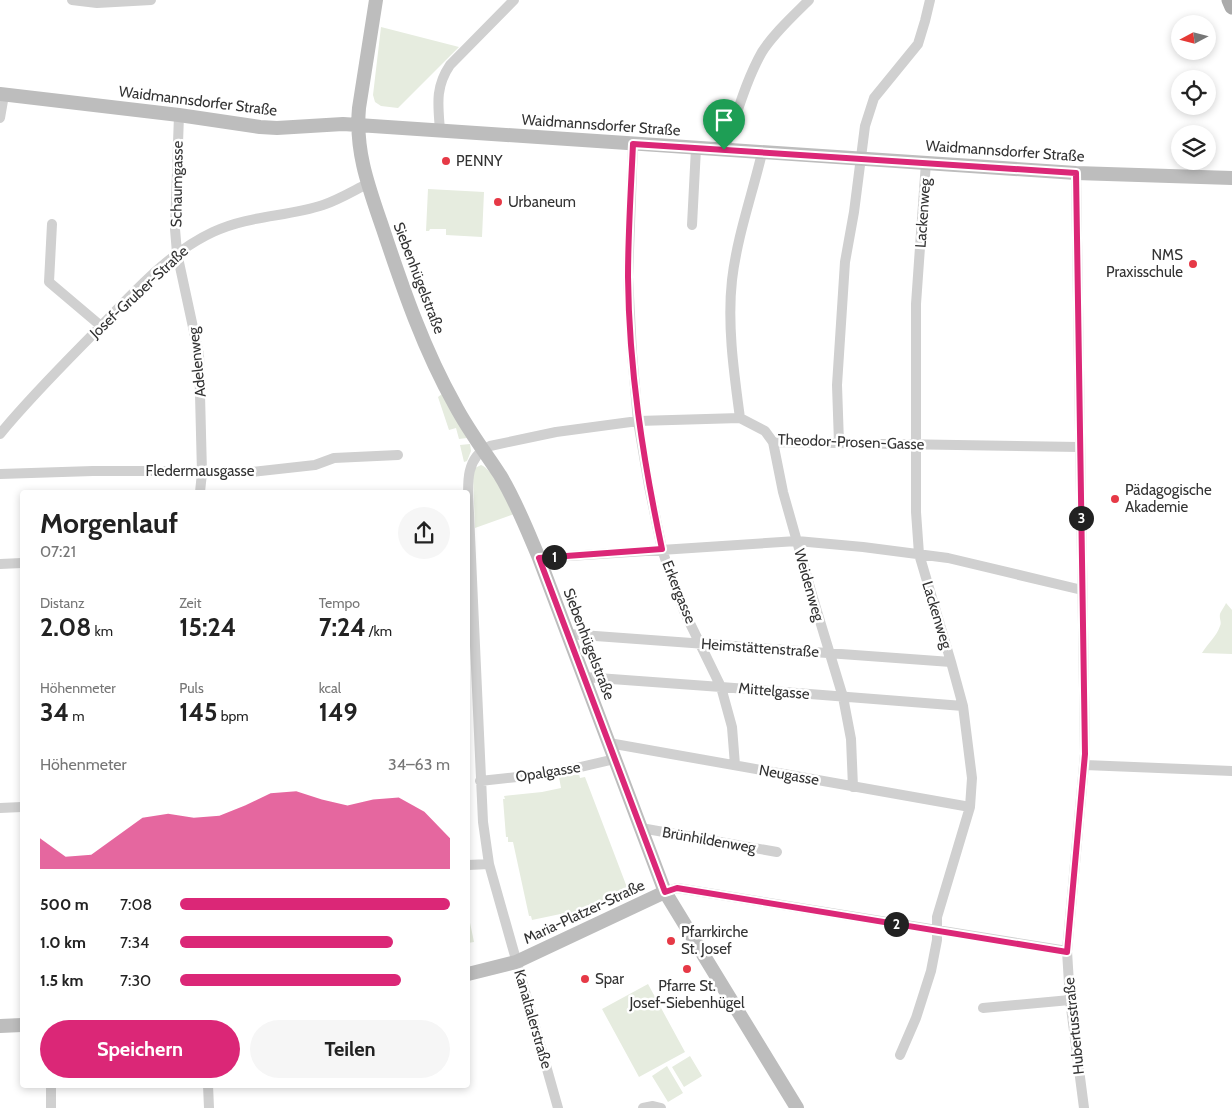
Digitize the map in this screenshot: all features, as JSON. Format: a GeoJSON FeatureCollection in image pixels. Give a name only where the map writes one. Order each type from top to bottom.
{"type":"FeatureCollection","features":[{"type":"Feature","properties":{"kind":"main road"},"geometry":{"type":"LineString","coordinates":[[1229,0],[1232,7]]}},
{"type":"Feature","properties":{"kind":"street"},"geometry":{"type":"LineString","coordinates":[[72,0],[97,3],[151,0]]}},
{"type":"Feature","properties":{"kind":"street","name":"Siebenhügelstraße"},"geometry":{"type":"LineString","coordinates":[[376,0],[358,124],[360,156],[367,184],[387,243],[436,368],[455,406],[482,450],[501,476],[539,558],[665,892],[798,1108]]}},
{"type":"Feature","properties":{"kind":"street"},"geometry":{"type":"LineString","coordinates":[[440,130],[438,100],[439,87],[443,75],[450,65],[514,0]]}},
{"type":"Feature","properties":{"kind":"street"},"geometry":{"type":"LineString","coordinates":[[724,150],[763,51],[809,0]]}},
{"type":"Feature","properties":{"kind":"street"},"geometry":{"type":"LineString","coordinates":[[839,443],[837,385],[843,278],[865,126],[874,98],[918,44],[930,0]]}},
{"type":"Feature","properties":{"kind":"street"},"geometry":{"type":"LineString","coordinates":[[0,118],[2,94]]}},
{"type":"Feature","properties":{"kind":"street","name":"Waidmannsdorfer Straße"},"geometry":{"type":"LineString","coordinates":[[2,94],[277,128],[358,124],[1076,173],[1232,178]]}},
{"type":"Feature","properties":{"kind":"street","name":"Schaumgasse"},"geometry":{"type":"LineString","coordinates":[[178,253],[175,229],[179,115]]}},
{"type":"Feature","properties":{"kind":"street","name":"Erkergasse"},"geometry":{"type":"LineString","coordinates":[[633,144],[628,277],[638,421],[662,549],[684,611],[721,686],[732,727],[735,765]]}},
{"type":"Feature","properties":{"kind":"street"},"geometry":{"type":"LineString","coordinates":[[692,225],[696,148]]}},
{"type":"Feature","properties":{"kind":"street"},"geometry":{"type":"LineString","coordinates":[[740,418],[732,352],[732,281],[739,240],[762,152]]}},
{"type":"Feature","properties":{"kind":"street","name":"Lackenweg"},"geometry":{"type":"LineString","coordinates":[[900,1055],[916,1018],[931,971],[937,940],[937,917],[970,807],[972,778],[963,706],[919,554],[916,512],[916,304],[926,162]]}},
{"type":"Feature","properties":{"kind":"street","name":"Hubertusstraße"},"geometry":{"type":"LineString","coordinates":[[1076,173],[1084,765],[1067,952],[1070,1000],[1084,1108]]}},
{"type":"Feature","properties":{"kind":"street","name":"Josef-Gruber-Straße"},"geometry":{"type":"LineString","coordinates":[[0,434],[27,402],[101,326],[178,253],[198,240],[230,225],[264,216],[322,205],[367,184]]}},
{"type":"Feature","properties":{"kind":"street"},"geometry":{"type":"LineString","coordinates":[[52,224],[49,282],[101,326]]}},
{"type":"Feature","properties":{"kind":"street","name":"Adelenweg"},"geometry":{"type":"LineString","coordinates":[[178,253],[199,354],[202,473],[200,490]]}},
{"type":"Feature","properties":{"kind":"street","name":"Theodor-Prosen-Gasse"},"geometry":{"type":"LineString","coordinates":[[482,450],[490,446],[556,432],[638,421],[740,418],[765,431],[773,442],[1079,447]]}},
{"type":"Feature","properties":{"kind":"street","name":"Weidenweg"},"geometry":{"type":"LineString","coordinates":[[773,442],[783,492],[843,696],[851,739],[854,787]]}},
{"type":"Feature","properties":{"kind":"street","name":"Kanaltalerstraße"},"geometry":{"type":"LineString","coordinates":[[468,490],[468,473],[476,456],[482,450]]}},
{"type":"Feature","properties":{"kind":"street","name":"Fledermausgasse"},"geometry":{"type":"LineString","coordinates":[[0,474],[160,471],[202,473],[251,472],[315,465],[334,458],[398,455]]}},
{"type":"Feature","properties":{"kind":"street"},"geometry":{"type":"LineString","coordinates":[[539,558],[797,541],[919,554],[982,565],[1082,590]]}},
{"type":"Feature","properties":{"kind":"street","name":"Kanaltalerstraße"},"geometry":{"type":"LineString","coordinates":[[470,557],[480,782],[488,864],[558,1108]]}},
{"type":"Feature","properties":{"kind":"street"},"geometry":{"type":"LineString","coordinates":[[0,564],[20,563]]}},
{"type":"Feature","properties":{"kind":"street","name":"Heimstättenstraße"},"geometry":{"type":"LineString","coordinates":[[568,634],[951,662]]}},
{"type":"Feature","properties":{"kind":"street","name":"Mittelgasse"},"geometry":{"type":"LineString","coordinates":[[584,678],[721,686],[963,706]]}},
{"type":"Feature","properties":{"kind":"street","name":"Neugasse"},"geometry":{"type":"LineString","coordinates":[[609,743],[970,807]]}},
{"type":"Feature","properties":{"kind":"street"},"geometry":{"type":"LineString","coordinates":[[470,752],[479,752]]}},
{"type":"Feature","properties":{"kind":"street","name":"Opalgasse"},"geometry":{"type":"LineString","coordinates":[[480,782],[555,773],[615,759]]}},
{"type":"Feature","properties":{"kind":"street"},"geometry":{"type":"LineString","coordinates":[[1084,765],[1232,771]]}},
{"type":"Feature","properties":{"kind":"street"},"geometry":{"type":"LineString","coordinates":[[0,808],[20,807]]}},
{"type":"Feature","properties":{"kind":"street","name":"Brünhildenweg"},"geometry":{"type":"LineString","coordinates":[[641,828],[777,852]]}},
{"type":"Feature","properties":{"kind":"street"},"geometry":{"type":"LineString","coordinates":[[470,865],[488,864]]}},
{"type":"Feature","properties":{"kind":"street"},"geometry":{"type":"LineString","coordinates":[[665,892],[677,888],[1067,952]]}},
{"type":"Feature","properties":{"kind":"street","name":"Maria-Platzer-Straße"},"geometry":{"type":"LineString","coordinates":[[470,974],[516,962],[665,892]]}},
{"type":"Feature","properties":{"kind":"street"},"geometry":{"type":"LineString","coordinates":[[983,1008],[1070,1000]]}},
{"type":"Feature","properties":{"kind":"street"},"geometry":{"type":"LineString","coordinates":[[0,1026],[20,1025]]}},
{"type":"Feature","properties":{"kind":"street"},"geometry":{"type":"LineString","coordinates":[[51,1088],[51,1108]]}},
{"type":"Feature","properties":{"kind":"street"},"geometry":{"type":"LineString","coordinates":[[208,1088],[209,1108]]}},
{"type":"Feature","properties":{"kind":"street"},"geometry":{"type":"LineString","coordinates":[[643,1108],[653,1106],[662,1108]]}},
{"type":"Feature","properties":{"kind":"shaded area"},"geometry":{"type":"Polygon","coordinates":[[[381,27],[459,47],[398,108],[381,106],[375,102],[373,95],[381,27]]]}},
{"type":"Feature","properties":{"kind":"shaded area"},"geometry":{"type":"Polygon","coordinates":[[[428,189],[484,192],[482,237],[446,235],[446,229],[430,229],[426,231],[428,189]]]}},
{"type":"Feature","properties":{"kind":"shaded area"},"geometry":{"type":"Polygon","coordinates":[[[442,394],[467,438],[459,439],[456,428],[449,430],[438,397],[442,394]]]}},
{"type":"Feature","properties":{"kind":"shaded area"},"geometry":{"type":"Polygon","coordinates":[[[470,444],[471,451],[467,461],[464,462],[460,445],[470,444]]]}},
{"type":"Feature","properties":{"kind":"shaded area"},"geometry":{"type":"Polygon","coordinates":[[[481,465],[496,480],[514,514],[475,528],[473,477],[475,468],[481,465]]]}},
{"type":"Feature","properties":{"kind":"shaded area"},"geometry":{"type":"Polygon","coordinates":[[[1226,603],[1232,610],[1232,654],[1202,653],[1219,630],[1221,623],[1220,614],[1226,603]]]}},
{"type":"Feature","properties":{"kind":"shaded area"},"geometry":{"type":"Polygon","coordinates":[[[579,774],[580,778],[585,777],[628,890],[572,915],[570,912],[532,920],[531,916],[529,916],[513,842],[508,842],[508,837],[506,837],[503,799],[505,799],[504,796],[561,788],[559,777],[579,774]]]}},
{"type":"Feature","properties":{"kind":"shaded area"},"geometry":{"type":"Polygon","coordinates":[[[470,923],[474,942],[470,943],[470,923]]]}},
{"type":"Feature","properties":{"kind":"shaded area"},"geometry":{"type":"Polygon","coordinates":[[[648,984],[685,1052],[639,1077],[602,1009],[648,984]]]}},
{"type":"Feature","properties":{"kind":"shaded area"},"geometry":{"type":"Polygon","coordinates":[[[690,1056],[702,1076],[684,1087],[672,1067],[690,1056]]]}},
{"type":"Feature","properties":{"kind":"shaded area"},"geometry":{"type":"Polygon","coordinates":[[[667,1066],[683,1093],[668,1102],[652,1076],[667,1066]]]}},
{"type":"Feature","properties":{"kind":"place","name":"PENNY"},"geometry":{"type":"Point","coordinates":[446,161]}},
{"type":"Feature","properties":{"kind":"place","name":"Urbaneum"},"geometry":{"type":"Point","coordinates":[498,202]}},
{"type":"Feature","properties":{"kind":"place","name":"NMS Praxisschule"},"geometry":{"type":"Point","coordinates":[1193,264]}},
{"type":"Feature","properties":{"kind":"place","name":"Pädagogische Akademie"},"geometry":{"type":"Point","coordinates":[1115,499]}},
{"type":"Feature","properties":{"kind":"place","name":"Pfarrkirche St. Josef"},"geometry":{"type":"Point","coordinates":[671,941]}},
{"type":"Feature","properties":{"kind":"place","name":"Pfarre St. Josef-Siebenhügel"},"geometry":{"type":"Point","coordinates":[687,969]}},
{"type":"Feature","properties":{"kind":"place","name":"Spar"},"geometry":{"type":"Point","coordinates":[585,979]}},
{"type":"Feature","properties":{"kind":"route"},"geometry":{"type":"LineString","coordinates":[[633,144],[724,150],[1076,173],[1085,754],[1067,952],[677,888],[665,892],[539,558],[662,549],[638,421],[632,353],[628,277],[633,144]]}}]}
